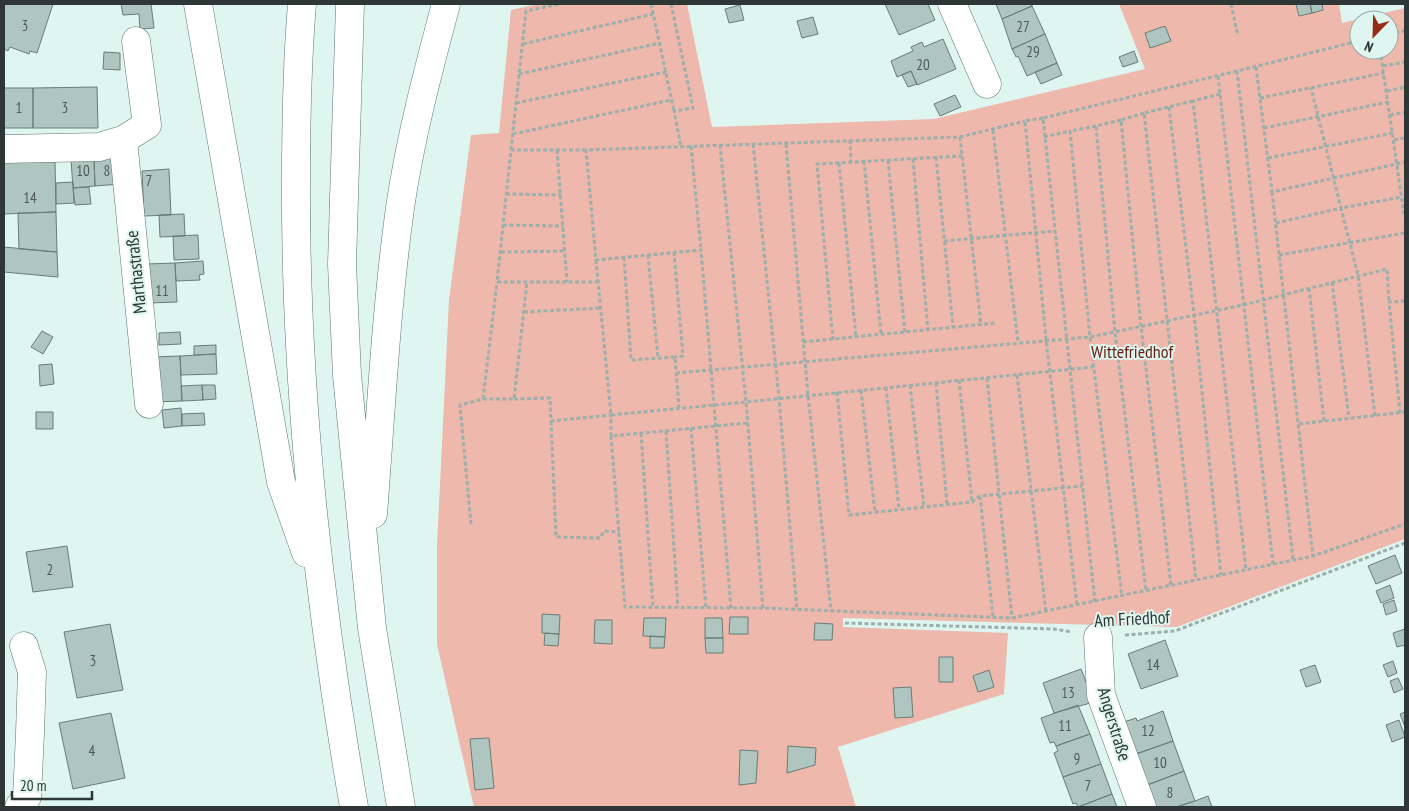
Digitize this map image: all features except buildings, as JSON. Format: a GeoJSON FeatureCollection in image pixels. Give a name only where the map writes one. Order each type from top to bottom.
{"type":"FeatureCollection","features":[{"type":"Feature","properties":{"kind":"main road"},"geometry":{"type":"LineString","coordinates":[[198,4],[281,482],[322,599]]}},
{"type":"Feature","properties":{"kind":"main road"},"geometry":{"type":"LineString","coordinates":[[302,4],[296,146],[296,262],[309,486],[336,700],[354,807]]}},
{"type":"Feature","properties":{"kind":"main road"},"geometry":{"type":"LineString","coordinates":[[350,4],[342,264],[347,374],[367,593],[382,697],[401,807]]}},
{"type":"Feature","properties":{"kind":"main road"},"geometry":{"type":"LineString","coordinates":[[367,593],[384,369],[400,207],[414,133],[446,4]]}},
{"type":"Feature","properties":{"kind":"main road"},"geometry":{"type":"LineString","coordinates":[[952,4],[987,84]]}},
{"type":"Feature","properties":{"kind":"main road"},"geometry":{"type":"LineString","coordinates":[[4,149],[98,147],[123,140],[147,125],[136,41]]}},
{"type":"Feature","properties":{"kind":"main road","name":"Marthastraße"},"geometry":{"type":"LineString","coordinates":[[123,140],[149,404]]}},
{"type":"Feature","properties":{"kind":"main road","name":"Angerstraße"},"geometry":{"type":"LineString","coordinates":[[1098,638],[1101,695],[1142,807]]}},
{"type":"Feature","properties":{"kind":"main road"},"geometry":{"type":"LineString","coordinates":[[17,800],[32,672],[24,646]]}},
{"type":"Feature","properties":{"kind":"path"},"geometry":{"type":"LineString","coordinates":[[483,399],[526,11],[560,4]]}},
{"type":"Feature","properties":{"kind":"path"},"geometry":{"type":"LineString","coordinates":[[651,4],[681,147]]}},
{"type":"Feature","properties":{"kind":"path"},"geometry":{"type":"LineString","coordinates":[[671,4],[693,108],[674,111]]}},
{"type":"Feature","properties":{"kind":"path"},"geometry":{"type":"LineString","coordinates":[[1231,4],[1238,36]]}},
{"type":"Feature","properties":{"kind":"path"},"geometry":{"type":"LineString","coordinates":[[523,44],[653,14]]}},
{"type":"Feature","properties":{"kind":"path"},"geometry":{"type":"LineString","coordinates":[[520,74],[660,43]]}},
{"type":"Feature","properties":{"kind":"path"},"geometry":{"type":"LineString","coordinates":[[511,150],[586,150],[960,137],[1349,44]]}},
{"type":"Feature","properties":{"kind":"path"},"geometry":{"type":"LineString","coordinates":[[1382,60],[1397,164],[1403,189],[1402,197],[1405,220]]}},
{"type":"Feature","properties":{"kind":"path"},"geometry":{"type":"LineString","coordinates":[[1383,66],[1405,62]]}},
{"type":"Feature","properties":{"kind":"path"},"geometry":{"type":"LineString","coordinates":[[1256,67],[1276,223],[1313,556]]}},
{"type":"Feature","properties":{"kind":"path"},"geometry":{"type":"LineString","coordinates":[[516,103],[666,72]]}},
{"type":"Feature","properties":{"kind":"path"},"geometry":{"type":"LineString","coordinates":[[1237,72],[1293,560]]}},
{"type":"Feature","properties":{"kind":"path"},"geometry":{"type":"LineString","coordinates":[[1260,98],[1384,74]]}},
{"type":"Feature","properties":{"kind":"path"},"geometry":{"type":"LineString","coordinates":[[1218,76],[1273,564]]}},
{"type":"Feature","properties":{"kind":"path"},"geometry":{"type":"LineString","coordinates":[[1386,91],[1405,87]]}},
{"type":"Feature","properties":{"kind":"path"},"geometry":{"type":"LineString","coordinates":[[1311,88],[1358,275],[1375,416]]}},
{"type":"Feature","properties":{"kind":"path"},"geometry":{"type":"LineString","coordinates":[[1044,137],[1121,120],[1220,94]]}},
{"type":"Feature","properties":{"kind":"path"},"geometry":{"type":"LineString","coordinates":[[513,134],[672,100]]}},
{"type":"Feature","properties":{"kind":"path"},"geometry":{"type":"LineString","coordinates":[[1193,101],[1246,570]]}},
{"type":"Feature","properties":{"kind":"path"},"geometry":{"type":"LineString","coordinates":[[1264,128],[1388,102]]}},
{"type":"Feature","properties":{"kind":"path"},"geometry":{"type":"LineString","coordinates":[[1169,107],[1194,314],[1221,575]]}},
{"type":"Feature","properties":{"kind":"path"},"geometry":{"type":"LineString","coordinates":[[1390,115],[1405,112]]}},
{"type":"Feature","properties":{"kind":"path"},"geometry":{"type":"LineString","coordinates":[[1144,113],[1196,580]]}},
{"type":"Feature","properties":{"kind":"path"},"geometry":{"type":"LineString","coordinates":[[1042,118],[1095,602]]}},
{"type":"Feature","properties":{"kind":"path"},"geometry":{"type":"LineString","coordinates":[[1121,120],[1141,326],[1171,586]]}},
{"type":"Feature","properties":{"kind":"path"},"geometry":{"type":"LineString","coordinates":[[1025,121],[1046,339],[1077,606]]}},
{"type":"Feature","properties":{"kind":"path"},"geometry":{"type":"LineString","coordinates":[[1096,126],[1115,332],[1146,591]]}},
{"type":"Feature","properties":{"kind":"path"},"geometry":{"type":"LineString","coordinates":[[993,130],[1018,342]]}},
{"type":"Feature","properties":{"kind":"path"},"geometry":{"type":"LineString","coordinates":[[1070,130],[1090,337],[1122,597]]}},
{"type":"Feature","properties":{"kind":"path"},"geometry":{"type":"LineString","coordinates":[[1268,158],[1393,132]]}},
{"type":"Feature","properties":{"kind":"path"},"geometry":{"type":"LineString","coordinates":[[960,137],[981,324]]}},
{"type":"Feature","properties":{"kind":"path"},"geometry":{"type":"LineString","coordinates":[[1394,140],[1405,138]]}},
{"type":"Feature","properties":{"kind":"path"},"geometry":{"type":"LineString","coordinates":[[850,140],[851,162]]}},
{"type":"Feature","properties":{"kind":"path"},"geometry":{"type":"LineString","coordinates":[[753,144],[780,398],[797,610]]}},
{"type":"Feature","properties":{"kind":"path"},"geometry":{"type":"LineString","coordinates":[[786,144],[808,395],[831,611]]}},
{"type":"Feature","properties":{"kind":"path"},"geometry":{"type":"LineString","coordinates":[[720,145],[748,423],[763,608]]}},
{"type":"Feature","properties":{"kind":"path"},"geometry":{"type":"LineString","coordinates":[[691,146],[731,608]]}},
{"type":"Feature","properties":{"kind":"path"},"geometry":{"type":"LineString","coordinates":[[557,150],[567,282]]}},
{"type":"Feature","properties":{"kind":"path"},"geometry":{"type":"LineString","coordinates":[[586,150],[601,308],[625,607],[763,608],[1012,618],[1122,597],[1313,556],[1405,524]]}},
{"type":"Feature","properties":{"kind":"path"},"geometry":{"type":"LineString","coordinates":[[833,340],[817,164],[962,156]]}},
{"type":"Feature","properties":{"kind":"path"},"geometry":{"type":"LineString","coordinates":[[936,158],[953,327]]}},
{"type":"Feature","properties":{"kind":"path"},"geometry":{"type":"LineString","coordinates":[[913,159],[928,331]]}},
{"type":"Feature","properties":{"kind":"path"},"geometry":{"type":"LineString","coordinates":[[888,160],[905,333]]}},
{"type":"Feature","properties":{"kind":"path"},"geometry":{"type":"LineString","coordinates":[[864,161],[881,334]]}},
{"type":"Feature","properties":{"kind":"path"},"geometry":{"type":"LineString","coordinates":[[840,162],[856,337]]}},
{"type":"Feature","properties":{"kind":"path"},"geometry":{"type":"LineString","coordinates":[[1272,192],[1405,162]]}},
{"type":"Feature","properties":{"kind":"path"},"geometry":{"type":"LineString","coordinates":[[506,194],[561,195]]}},
{"type":"Feature","properties":{"kind":"path"},"geometry":{"type":"LineString","coordinates":[[1276,223],[1341,208],[1402,197]]}},
{"type":"Feature","properties":{"kind":"path"},"geometry":{"type":"LineString","coordinates":[[503,225],[563,226]]}},
{"type":"Feature","properties":{"kind":"path"},"geometry":{"type":"LineString","coordinates":[[944,242],[1054,231]]}},
{"type":"Feature","properties":{"kind":"path"},"geometry":{"type":"LineString","coordinates":[[1279,255],[1405,233]]}},
{"type":"Feature","properties":{"kind":"path"},"geometry":{"type":"LineString","coordinates":[[596,260],[700,250]]}},
{"type":"Feature","properties":{"kind":"path"},"geometry":{"type":"LineString","coordinates":[[500,252],[565,251]]}},
{"type":"Feature","properties":{"kind":"path"},"geometry":{"type":"LineString","coordinates":[[624,257],[631,360],[675,357],[683,356],[674,252]]}},
{"type":"Feature","properties":{"kind":"path"},"geometry":{"type":"LineString","coordinates":[[648,255],[658,358]]}},
{"type":"Feature","properties":{"kind":"path"},"geometry":{"type":"LineString","coordinates":[[676,373],[1066,337],[1090,337],[1243,305],[1387,269],[1400,413]]}},
{"type":"Feature","properties":{"kind":"path"},"geometry":{"type":"LineString","coordinates":[[497,282],[598,282]]}},
{"type":"Feature","properties":{"kind":"path"},"geometry":{"type":"LineString","coordinates":[[514,399],[527,282]]}},
{"type":"Feature","properties":{"kind":"path"},"geometry":{"type":"LineString","coordinates":[[1332,282],[1349,418]]}},
{"type":"Feature","properties":{"kind":"path"},"geometry":{"type":"LineString","coordinates":[[1309,288],[1324,421]]}},
{"type":"Feature","properties":{"kind":"path"},"geometry":{"type":"LineString","coordinates":[[1389,302],[1405,300]]}},
{"type":"Feature","properties":{"kind":"path"},"geometry":{"type":"LineString","coordinates":[[524,312],[601,308]]}},
{"type":"Feature","properties":{"kind":"path"},"geometry":{"type":"LineString","coordinates":[[803,342],[995,323]]}},
{"type":"Feature","properties":{"kind":"path"},"geometry":{"type":"LineString","coordinates":[[675,357],[679,408]]}},
{"type":"Feature","properties":{"kind":"path"},"geometry":{"type":"LineString","coordinates":[[551,421],[1094,367]]}},
{"type":"Feature","properties":{"kind":"path"},"geometry":{"type":"LineString","coordinates":[[1017,375],[1046,612]]}},
{"type":"Feature","properties":{"kind":"path"},"geometry":{"type":"LineString","coordinates":[[987,378],[1012,618]]}},
{"type":"Feature","properties":{"kind":"path"},"geometry":{"type":"LineString","coordinates":[[959,380],[972,502]]}},
{"type":"Feature","properties":{"kind":"path"},"geometry":{"type":"LineString","coordinates":[[936,382],[947,504]]}},
{"type":"Feature","properties":{"kind":"path"},"geometry":{"type":"LineString","coordinates":[[910,385],[924,507]]}},
{"type":"Feature","properties":{"kind":"path"},"geometry":{"type":"LineString","coordinates":[[886,388],[899,509]]}},
{"type":"Feature","properties":{"kind":"path"},"geometry":{"type":"LineString","coordinates":[[861,390],[875,512]]}},
{"type":"Feature","properties":{"kind":"path"},"geometry":{"type":"LineString","coordinates":[[837,392],[850,515],[972,502],[980,496],[1082,486]]}},
{"type":"Feature","properties":{"kind":"path"},"geometry":{"type":"LineString","coordinates":[[471,524],[460,405],[483,399],[550,398],[556,537],[600,538],[604,531],[619,532]]}},
{"type":"Feature","properties":{"kind":"path"},"geometry":{"type":"LineString","coordinates":[[1299,424],[1405,412]]}},
{"type":"Feature","properties":{"kind":"path"},"geometry":{"type":"LineString","coordinates":[[611,436],[748,423]]}},
{"type":"Feature","properties":{"kind":"path"},"geometry":{"type":"LineString","coordinates":[[691,428],[706,608]]}},
{"type":"Feature","properties":{"kind":"path"},"geometry":{"type":"LineString","coordinates":[[666,431],[678,607]]}},
{"type":"Feature","properties":{"kind":"path"},"geometry":{"type":"LineString","coordinates":[[641,433],[653,607]]}},
{"type":"Feature","properties":{"kind":"path"},"geometry":{"type":"LineString","coordinates":[[980,496],[993,617]]}},
{"type":"Feature","properties":{"kind":"path","name":"Am Friedhof"},"geometry":{"type":"LineString","coordinates":[[845,623],[1054,629],[1098,638],[1175,631],[1405,543]]}},
{"type":"Feature","properties":{"kind":"green space","name":"Wittefriedhof"},"geometry":{"type":"Polygon","coordinates":[[[538,4],[687,4],[712,127],[934,119],[1145,69],[1119,4],[1339,4],[1342,23],[1349,21],[1349,60],[1399,60],[1399,10],[1397,10],[1405,8],[1405,539],[1177,627],[843,618],[843,627],[1008,633],[1004,694],[838,747],[856,807],[474,807],[437,644],[437,546],[449,300],[471,135],[499,133],[511,10],[538,4]]]}}]}
